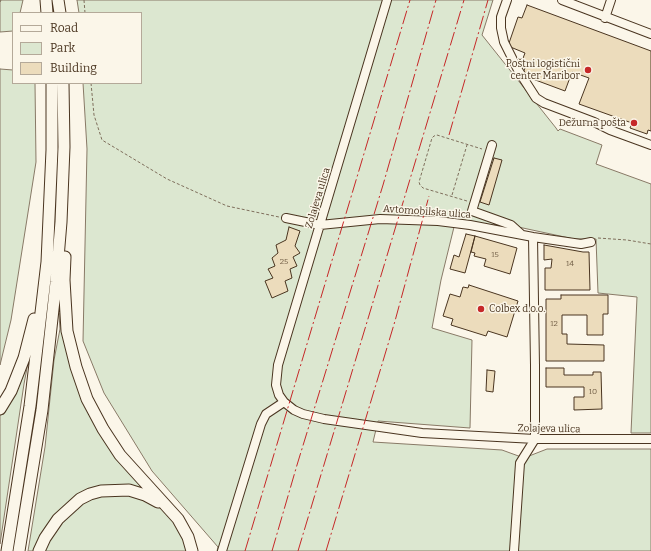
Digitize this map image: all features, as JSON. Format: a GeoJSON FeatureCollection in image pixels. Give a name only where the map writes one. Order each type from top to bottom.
{"type":"FeatureCollection","features":[{"type":"Feature","properties":{"kind":"highway"},"geometry":{"type":"LineString","coordinates":[[46,0],[47,12]]}},
{"type":"Feature","properties":{"kind":"highway"},"geometry":{"type":"LineString","coordinates":[[58,0],[60,12]]}},
{"type":"Feature","properties":{"kind":"highway"},"geometry":{"type":"LineString","coordinates":[[8,551],[30,406],[44,291],[50,210],[52,84]]}},
{"type":"Feature","properties":{"kind":"highway"},"geometry":{"type":"LineString","coordinates":[[19,551],[42,410],[61,222],[64,147],[63,84]]}},
{"type":"Feature","properties":{"kind":"highway"},"geometry":{"type":"LineString","coordinates":[[61,222],[66,234],[64,280],[67,331],[76,367],[87,399],[103,429],[120,455],[178,519],[184,528],[192,551]]}},
{"type":"Feature","properties":{"kind":"highway"},"geometry":{"type":"LineString","coordinates":[[0,409],[11,391],[24,358],[37,302],[44,291]]}},
{"type":"Feature","properties":{"kind":"highway"},"geometry":{"type":"LineString","coordinates":[[39,551],[45,538],[58,519],[80,499],[90,494],[102,491],[129,490],[145,495],[168,508]]}},
{"type":"Feature","properties":{"kind":"street","name":"Zolajeva ulica"},"geometry":{"type":"LineString","coordinates":[[387,0],[278,365],[276,385],[279,395],[284,402],[294,410],[303,414],[378,428],[463,436],[535,439],[651,440]]}},
{"type":"Feature","properties":{"kind":"street"},"geometry":{"type":"LineString","coordinates":[[507,0],[501,17],[501,28],[504,42],[518,70],[536,98],[544,103],[594,122],[610,130],[651,145]]}},
{"type":"Feature","properties":{"kind":"street"},"geometry":{"type":"LineString","coordinates":[[562,0],[605,18],[651,34]]}},
{"type":"Feature","properties":{"kind":"street"},"geometry":{"type":"LineString","coordinates":[[605,18],[611,0]]}},
{"type":"Feature","properties":{"kind":"street"},"geometry":{"type":"LineString","coordinates":[[491,148],[472,211],[511,225],[522,235]]}},
{"type":"Feature","properties":{"kind":"street","name":"Avtomobilska ulica"},"geometry":{"type":"LineString","coordinates":[[286,218],[320,225],[380,219],[438,221],[470,224],[532,237],[581,244],[591,242]]}},
{"type":"Feature","properties":{"kind":"street"},"geometry":{"type":"LineString","coordinates":[[514,551],[520,463],[535,439],[532,237]]}},
{"type":"Feature","properties":{"kind":"street"},"geometry":{"type":"LineString","coordinates":[[222,551],[261,424],[266,414],[284,402]]}},
{"type":"Feature","properties":{"kind":"path"},"geometry":{"type":"LineString","coordinates":[[84,0],[85,12]]}},
{"type":"Feature","properties":{"kind":"path"},"geometry":{"type":"LineString","coordinates":[[91,84],[94,115],[102,140],[166,179],[227,206],[286,218]]}},
{"type":"Feature","properties":{"kind":"path"},"geometry":{"type":"LineString","coordinates":[[475,203],[423,188],[419,182],[432,138],[437,135],[468,144],[491,148]]}},
{"type":"Feature","properties":{"kind":"path"},"geometry":{"type":"LineString","coordinates":[[451,196],[468,144]]}},
{"type":"Feature","properties":{"kind":"path"},"geometry":{"type":"LineString","coordinates":[[591,242],[597,238],[610,238],[651,244]]}},
{"type":"Feature","properties":{"kind":"green space"},"geometry":{"type":"Polygon","coordinates":[[[0,0],[23,0],[20,12],[12,12],[12,31],[0,32],[0,0]]]}},
{"type":"Feature","properties":{"kind":"green space"},"geometry":{"type":"Polygon","coordinates":[[[77,0],[493,0],[482,35],[558,131],[560,129],[602,145],[596,164],[651,184],[651,433],[631,433],[637,297],[598,293],[596,239],[574,239],[509,225],[507,234],[454,227],[441,280],[432,328],[472,340],[470,428],[378,421],[373,442],[502,450],[524,458],[547,449],[651,449],[651,551],[217,551],[218,547],[152,471],[104,393],[83,341],[87,149],[83,84],[142,84],[142,12],[79,12],[77,0]]]}},
{"type":"Feature","properties":{"kind":"green space"},"geometry":{"type":"Polygon","coordinates":[[[0,69],[12,70],[12,84],[35,84],[36,162],[11,320],[0,365],[0,69]]]}},
{"type":"Feature","properties":{"kind":"green space"},"geometry":{"type":"Polygon","coordinates":[[[62,313],[76,380],[152,495],[84,492],[36,551],[28,551],[45,447],[54,360],[60,329],[59,314],[62,313]]]}},
{"type":"Feature","properties":{"kind":"green space"},"geometry":{"type":"Polygon","coordinates":[[[30,352],[0,544],[0,415],[10,399],[30,352]]]}},
{"type":"Feature","properties":{"kind":"green space"},"geometry":{"type":"Polygon","coordinates":[[[129,493],[152,501],[165,510],[179,529],[187,551],[43,551],[58,524],[91,497],[129,493]]]}},
{"type":"Feature","properties":{"kind":"building","name":"Poštni logistični center Maribor"},"geometry":{"type":"Polygon","coordinates":[[[527,5],[651,51],[651,131],[648,130],[647,134],[630,128],[632,123],[579,104],[589,78],[572,72],[565,91],[522,75],[525,68],[520,66],[525,53],[508,46],[518,17],[522,18],[527,5]]]}},
{"type":"Feature","properties":{"kind":"building"},"geometry":{"type":"Polygon","coordinates":[[[494,158],[502,160],[489,205],[480,202],[494,158]]]}},
{"type":"Feature","properties":{"kind":"building"},"geometry":{"type":"Polygon","coordinates":[[[289,227],[300,231],[295,246],[300,253],[293,257],[297,266],[290,269],[292,278],[285,281],[288,291],[272,298],[265,281],[273,278],[268,269],[275,266],[272,258],[278,253],[276,245],[286,240],[289,227]]]}},
{"type":"Feature","properties":{"kind":"building"},"geometry":{"type":"Polygon","coordinates":[[[466,234],[475,236],[465,273],[450,269],[454,255],[459,257],[466,234]]]}},
{"type":"Feature","properties":{"kind":"building"},"geometry":{"type":"Polygon","coordinates":[[[475,236],[517,248],[510,274],[484,266],[486,259],[474,256],[475,253],[471,252],[475,236]]]}},
{"type":"Feature","properties":{"kind":"building"},"geometry":{"type":"Polygon","coordinates":[[[544,245],[589,252],[590,290],[545,290],[545,268],[551,268],[552,259],[544,260],[544,245]]]}},
{"type":"Feature","properties":{"kind":"building","name":"Colbex d.o.o."},"geometry":{"type":"Polygon","coordinates":[[[469,285],[518,301],[507,337],[488,331],[486,336],[451,325],[453,319],[443,316],[450,294],[460,297],[463,287],[468,288],[469,285]]]}},
{"type":"Feature","properties":{"kind":"building"},"geometry":{"type":"Polygon","coordinates":[[[561,295],[608,295],[608,314],[603,314],[603,335],[587,335],[587,315],[562,315],[562,334],[567,334],[567,344],[604,345],[604,361],[546,361],[546,299],[561,299],[561,295]]]}},
{"type":"Feature","properties":{"kind":"building"},"geometry":{"type":"Polygon","coordinates":[[[546,368],[564,368],[564,375],[593,375],[593,372],[601,372],[602,409],[574,410],[574,397],[584,397],[584,387],[546,387],[546,368]]]}},
{"type":"Feature","properties":{"kind":"building"},"geometry":{"type":"Polygon","coordinates":[[[487,370],[495,371],[493,392],[486,391],[487,370]]]}},
{"type":"Feature","properties":{"kind":"power"},"geometry":{"type":"LineString","coordinates":[[245,551],[410,0]]}},
{"type":"Feature","properties":{"kind":"power"},"geometry":{"type":"LineString","coordinates":[[272,551],[383,185],[436,0]]}},
{"type":"Feature","properties":{"kind":"power"},"geometry":{"type":"LineString","coordinates":[[298,551],[464,0]]}},
{"type":"Feature","properties":{"kind":"power"},"geometry":{"type":"LineString","coordinates":[[449,135],[488,0]]}},
{"type":"Feature","properties":{"kind":"power"},"geometry":{"type":"LineString","coordinates":[[326,551],[395,321],[429,196]]}},
{"type":"Feature","properties":{"kind":"place","name":"Poštni logistični center Maribor"},"geometry":{"type":"Point","coordinates":[588,70]}},
{"type":"Feature","properties":{"kind":"place","name":"Dežurna pošta"},"geometry":{"type":"Point","coordinates":[634,123]}},
{"type":"Feature","properties":{"kind":"place","name":"Colbex d.o.o."},"geometry":{"type":"Point","coordinates":[481,309]}}]}
